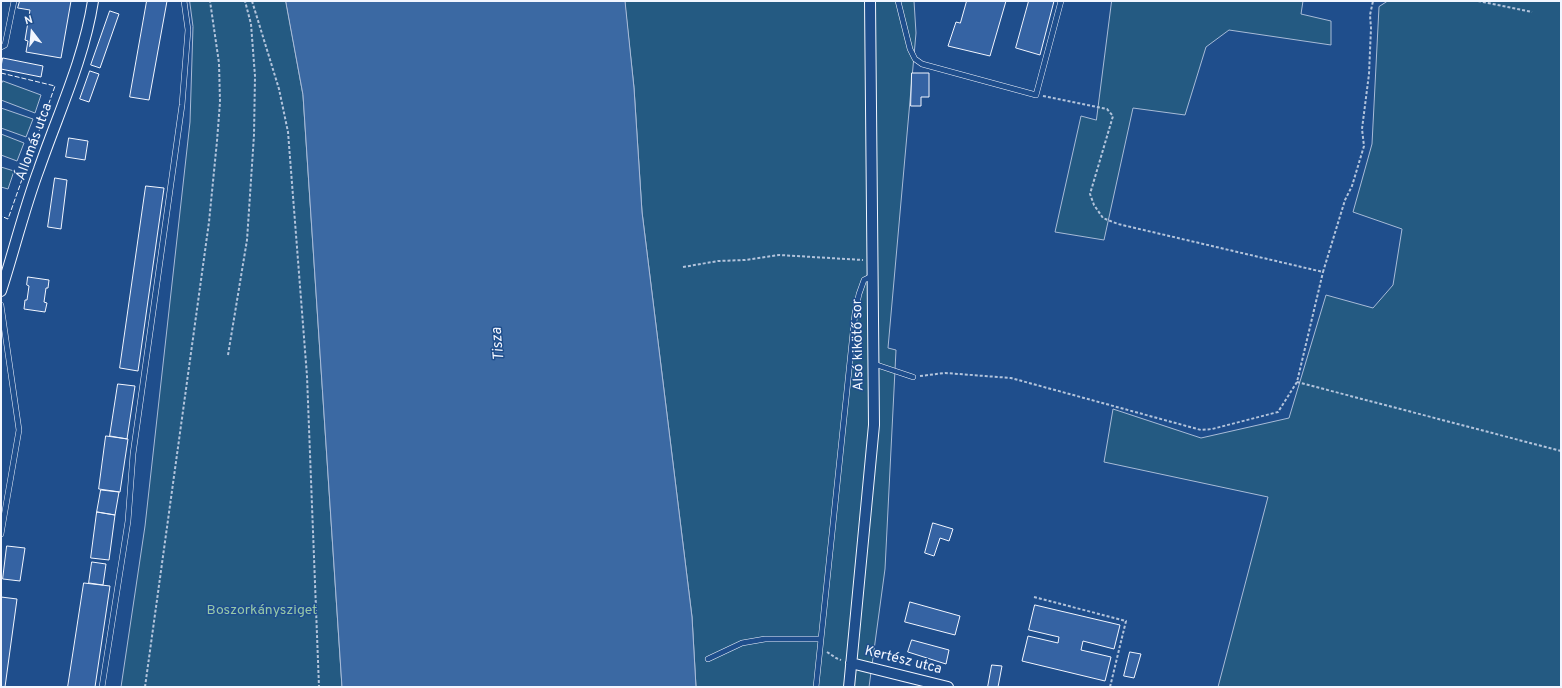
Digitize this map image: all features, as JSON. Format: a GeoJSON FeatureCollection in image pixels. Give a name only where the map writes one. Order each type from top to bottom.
{"type":"FeatureCollection","features":[{"type":"Feature","properties":{"kind":"street","name":"Állomás utca"},"geometry":{"type":"LineString","coordinates":[[1,291],[38,170],[74,73],[89,25],[93,1]]}},
{"type":"Feature","properties":{"kind":"street","name":"Alsó kikötő sor"},"geometry":{"type":"LineString","coordinates":[[849,687],[874,425],[870,1]]}},
{"type":"Feature","properties":{"kind":"street","name":"Kertész utca"},"geometry":{"type":"LineString","coordinates":[[851,663],[948,687]]}},
{"type":"Feature","properties":{"kind":"lane"},"geometry":{"type":"LineString","coordinates":[[1,47],[5,45],[14,1]]}},
{"type":"Feature","properties":{"kind":"lane"},"geometry":{"type":"LineString","coordinates":[[102,687],[128,521],[133,454],[182,105],[188,30],[184,1]]}},
{"type":"Feature","properties":{"kind":"lane"},"geometry":{"type":"LineString","coordinates":[[898,1],[910,49],[915,59],[922,64],[1036,95],[1061,1]]}},
{"type":"Feature","properties":{"kind":"lane"},"geometry":{"type":"LineString","coordinates":[[816,687],[855,313],[864,280],[872,276]]}},
{"type":"Feature","properties":{"kind":"lane"},"geometry":{"type":"LineString","coordinates":[[1,305],[19,430],[1,534]]}},
{"type":"Feature","properties":{"kind":"lane"},"geometry":{"type":"LineString","coordinates":[[874,364],[913,376]]}},
{"type":"Feature","properties":{"kind":"lane"},"geometry":{"type":"LineString","coordinates":[[708,659],[742,643],[765,639],[821,639]]}},
{"type":"Feature","properties":{"kind":"path"},"geometry":{"type":"LineString","coordinates":[[145,687],[209,222],[217,141],[220,102],[219,63],[210,1]]}},
{"type":"Feature","properties":{"kind":"path"},"geometry":{"type":"LineString","coordinates":[[228,355],[247,240],[254,135],[255,76],[251,24],[245,1]]}},
{"type":"Feature","properties":{"kind":"path"},"geometry":{"type":"LineString","coordinates":[[252,1],[279,89],[288,132],[307,376],[319,687]]}},
{"type":"Feature","properties":{"kind":"path"},"geometry":{"type":"LineString","coordinates":[[913,376],[945,373],[1011,378],[1201,430],[1212,429],[1278,412],[1297,382],[1323,272],[1345,200],[1352,186],[1364,146],[1362,129],[1369,74],[1372,28],[1370,14],[1373,1]]}},
{"type":"Feature","properties":{"kind":"path"},"geometry":{"type":"LineString","coordinates":[[1478,1],[1532,12]]}},
{"type":"Feature","properties":{"kind":"path"},"geometry":{"type":"LineString","coordinates":[[1036,95],[1107,109],[1113,116],[1090,194],[1094,205],[1103,218],[1118,224],[1323,272]]}},
{"type":"Feature","properties":{"kind":"path"},"geometry":{"type":"LineString","coordinates":[[683,267],[718,261],[745,260],[779,255],[872,260]]}},
{"type":"Feature","properties":{"kind":"path"},"geometry":{"type":"LineString","coordinates":[[1297,382],[1561,451]]}},
{"type":"Feature","properties":{"kind":"path"},"geometry":{"type":"LineString","coordinates":[[1034,597],[1126,621],[1110,687]]}},
{"type":"Feature","properties":{"kind":"path"},"geometry":{"type":"LineString","coordinates":[[820,646],[836,658],[851,663]]}},
{"type":"Feature","properties":{"kind":"green space","name":"Boszorkánysziget"},"geometry":{"type":"Polygon","coordinates":[[[190,1],[286,1],[303,95],[342,687],[121,687],[145,526],[190,122],[193,27],[190,1]]]}},
{"type":"Feature","properties":{"kind":"green space"},"geometry":{"type":"Polygon","coordinates":[[[625,1],[914,1],[916,33],[888,348],[896,350],[885,569],[869,687],[696,687],[692,617],[642,212],[634,88],[625,1]]]}},
{"type":"Feature","properties":{"kind":"green space"},"geometry":{"type":"Polygon","coordinates":[[[1112,1],[1303,1],[1301,14],[1331,21],[1331,45],[1229,30],[1206,47],[1185,115],[1133,108],[1104,240],[1055,232],[1081,116],[1096,120],[1112,1]]]}},
{"type":"Feature","properties":{"kind":"green space"},"geometry":{"type":"Polygon","coordinates":[[[1388,1],[1561,1],[1561,687],[1218,687],[1268,497],[1104,462],[1113,409],[1201,438],[1289,418],[1326,295],[1373,308],[1393,285],[1402,229],[1353,212],[1372,144],[1379,7],[1388,1]]]}},
{"type":"Feature","properties":{"kind":"green space"},"geometry":{"type":"Polygon","coordinates":[[[3,81],[41,95],[35,113],[1,100],[1,85],[3,81]]]}},
{"type":"Feature","properties":{"kind":"green space"},"geometry":{"type":"Polygon","coordinates":[[[1,108],[33,119],[26,137],[1,128],[1,108]]]}},
{"type":"Feature","properties":{"kind":"green space"},"geometry":{"type":"Polygon","coordinates":[[[1,134],[24,143],[17,161],[1,155],[1,134]]]}},
{"type":"Feature","properties":{"kind":"green space"},"geometry":{"type":"Polygon","coordinates":[[[1,167],[14,171],[8,189],[1,187],[1,167]]]}},
{"type":"Feature","properties":{"kind":"water","name":"Tisza"},"geometry":{"type":"Polygon","coordinates":[[[286,1],[625,1],[634,88],[642,212],[692,617],[696,687],[342,687],[303,95],[286,1]]]}},
{"type":"Feature","properties":{"kind":"building"},"geometry":{"type":"Polygon","coordinates":[[[20,1],[71,1],[61,58],[26,52],[28,41],[25,40],[30,10],[18,8],[20,1]]]}},
{"type":"Feature","properties":{"kind":"building"},"geometry":{"type":"Polygon","coordinates":[[[147,1],[167,1],[149,100],[130,97],[147,1]]]}},
{"type":"Feature","properties":{"kind":"building"},"geometry":{"type":"Polygon","coordinates":[[[967,1],[1006,1],[990,56],[948,46],[956,22],[960,23],[967,1]]]}},
{"type":"Feature","properties":{"kind":"building"},"geometry":{"type":"Polygon","coordinates":[[[1029,1],[1054,1],[1040,55],[1016,48],[1029,1]]]}},
{"type":"Feature","properties":{"kind":"building"},"geometry":{"type":"Polygon","coordinates":[[[110,11],[119,14],[100,68],[91,65],[110,11]]]}},
{"type":"Feature","properties":{"kind":"building"},"geometry":{"type":"Polygon","coordinates":[[[3,58],[43,66],[41,77],[1,69],[3,58]]]}},
{"type":"Feature","properties":{"kind":"building"},"geometry":{"type":"Polygon","coordinates":[[[90,71],[99,74],[89,102],[80,99],[90,71]]]}},
{"type":"Feature","properties":{"kind":"building"},"geometry":{"type":"Polygon","coordinates":[[[912,73],[929,73],[929,97],[921,97],[921,106],[911,106],[912,73]]]}},
{"type":"Feature","properties":{"kind":"building"},"geometry":{"type":"Polygon","coordinates":[[[69,138],[88,141],[85,160],[66,157],[69,138]]]}},
{"type":"Feature","properties":{"kind":"building"},"geometry":{"type":"Polygon","coordinates":[[[55,178],[67,180],[61,229],[48,227],[55,178]]]}},
{"type":"Feature","properties":{"kind":"building"},"geometry":{"type":"Polygon","coordinates":[[[146,186],[164,188],[138,371],[120,368],[146,186]]]}},
{"type":"Feature","properties":{"kind":"building"},"geometry":{"type":"Polygon","coordinates":[[[28,277],[49,280],[44,302],[47,303],[45,312],[24,309],[29,286],[27,285],[28,277]]]}},
{"type":"Feature","properties":{"kind":"building"},"geometry":{"type":"Polygon","coordinates":[[[118,384],[135,386],[127,439],[110,436],[118,384]]]}},
{"type":"Feature","properties":{"kind":"building"},"geometry":{"type":"Polygon","coordinates":[[[106,436],[128,439],[120,492],[99,489],[106,436]]]}},
{"type":"Feature","properties":{"kind":"building"},"geometry":{"type":"Polygon","coordinates":[[[101,490],[119,492],[115,515],[97,512],[101,490]]]}},
{"type":"Feature","properties":{"kind":"building"},"geometry":{"type":"Polygon","coordinates":[[[97,512],[115,515],[109,560],[91,558],[97,512]]]}},
{"type":"Feature","properties":{"kind":"building"},"geometry":{"type":"Polygon","coordinates":[[[933,523],[953,529],[949,541],[940,538],[934,556],[925,553],[933,523]]]}},
{"type":"Feature","properties":{"kind":"building"},"geometry":{"type":"Polygon","coordinates":[[[7,546],[25,548],[20,581],[3,579],[7,546]]]}},
{"type":"Feature","properties":{"kind":"building"},"geometry":{"type":"Polygon","coordinates":[[[92,562],[106,564],[103,585],[89,583],[92,562]]]}},
{"type":"Feature","properties":{"kind":"building"},"geometry":{"type":"Polygon","coordinates":[[[84,583],[110,586],[95,687],[68,687],[84,583]]]}},
{"type":"Feature","properties":{"kind":"building"},"geometry":{"type":"Polygon","coordinates":[[[1,597],[17,599],[5,687],[1,687],[1,597]]]}},
{"type":"Feature","properties":{"kind":"building"},"geometry":{"type":"Polygon","coordinates":[[[910,602],[960,616],[955,635],[905,622],[910,602]]]}},
{"type":"Feature","properties":{"kind":"building"},"geometry":{"type":"Polygon","coordinates":[[[1035,605],[1120,625],[1114,649],[1083,641],[1081,650],[1111,657],[1105,681],[1022,661],[1028,636],[1058,643],[1059,637],[1029,630],[1035,605]]]}},
{"type":"Feature","properties":{"kind":"building"},"geometry":{"type":"Polygon","coordinates":[[[912,640],[949,650],[946,664],[908,652],[912,640]]]}},
{"type":"Feature","properties":{"kind":"building"},"geometry":{"type":"Polygon","coordinates":[[[1130,652],[1141,654],[1134,678],[1124,676],[1130,652]]]}},
{"type":"Feature","properties":{"kind":"building"},"geometry":{"type":"Polygon","coordinates":[[[992,665],[1002,666],[998,687],[988,687],[992,665]]]}},
{"type":"Feature","properties":{"kind":"fence"},"geometry":{"type":"LineString","coordinates":[[1,73],[55,86],[8,219],[1,216]]}}]}
